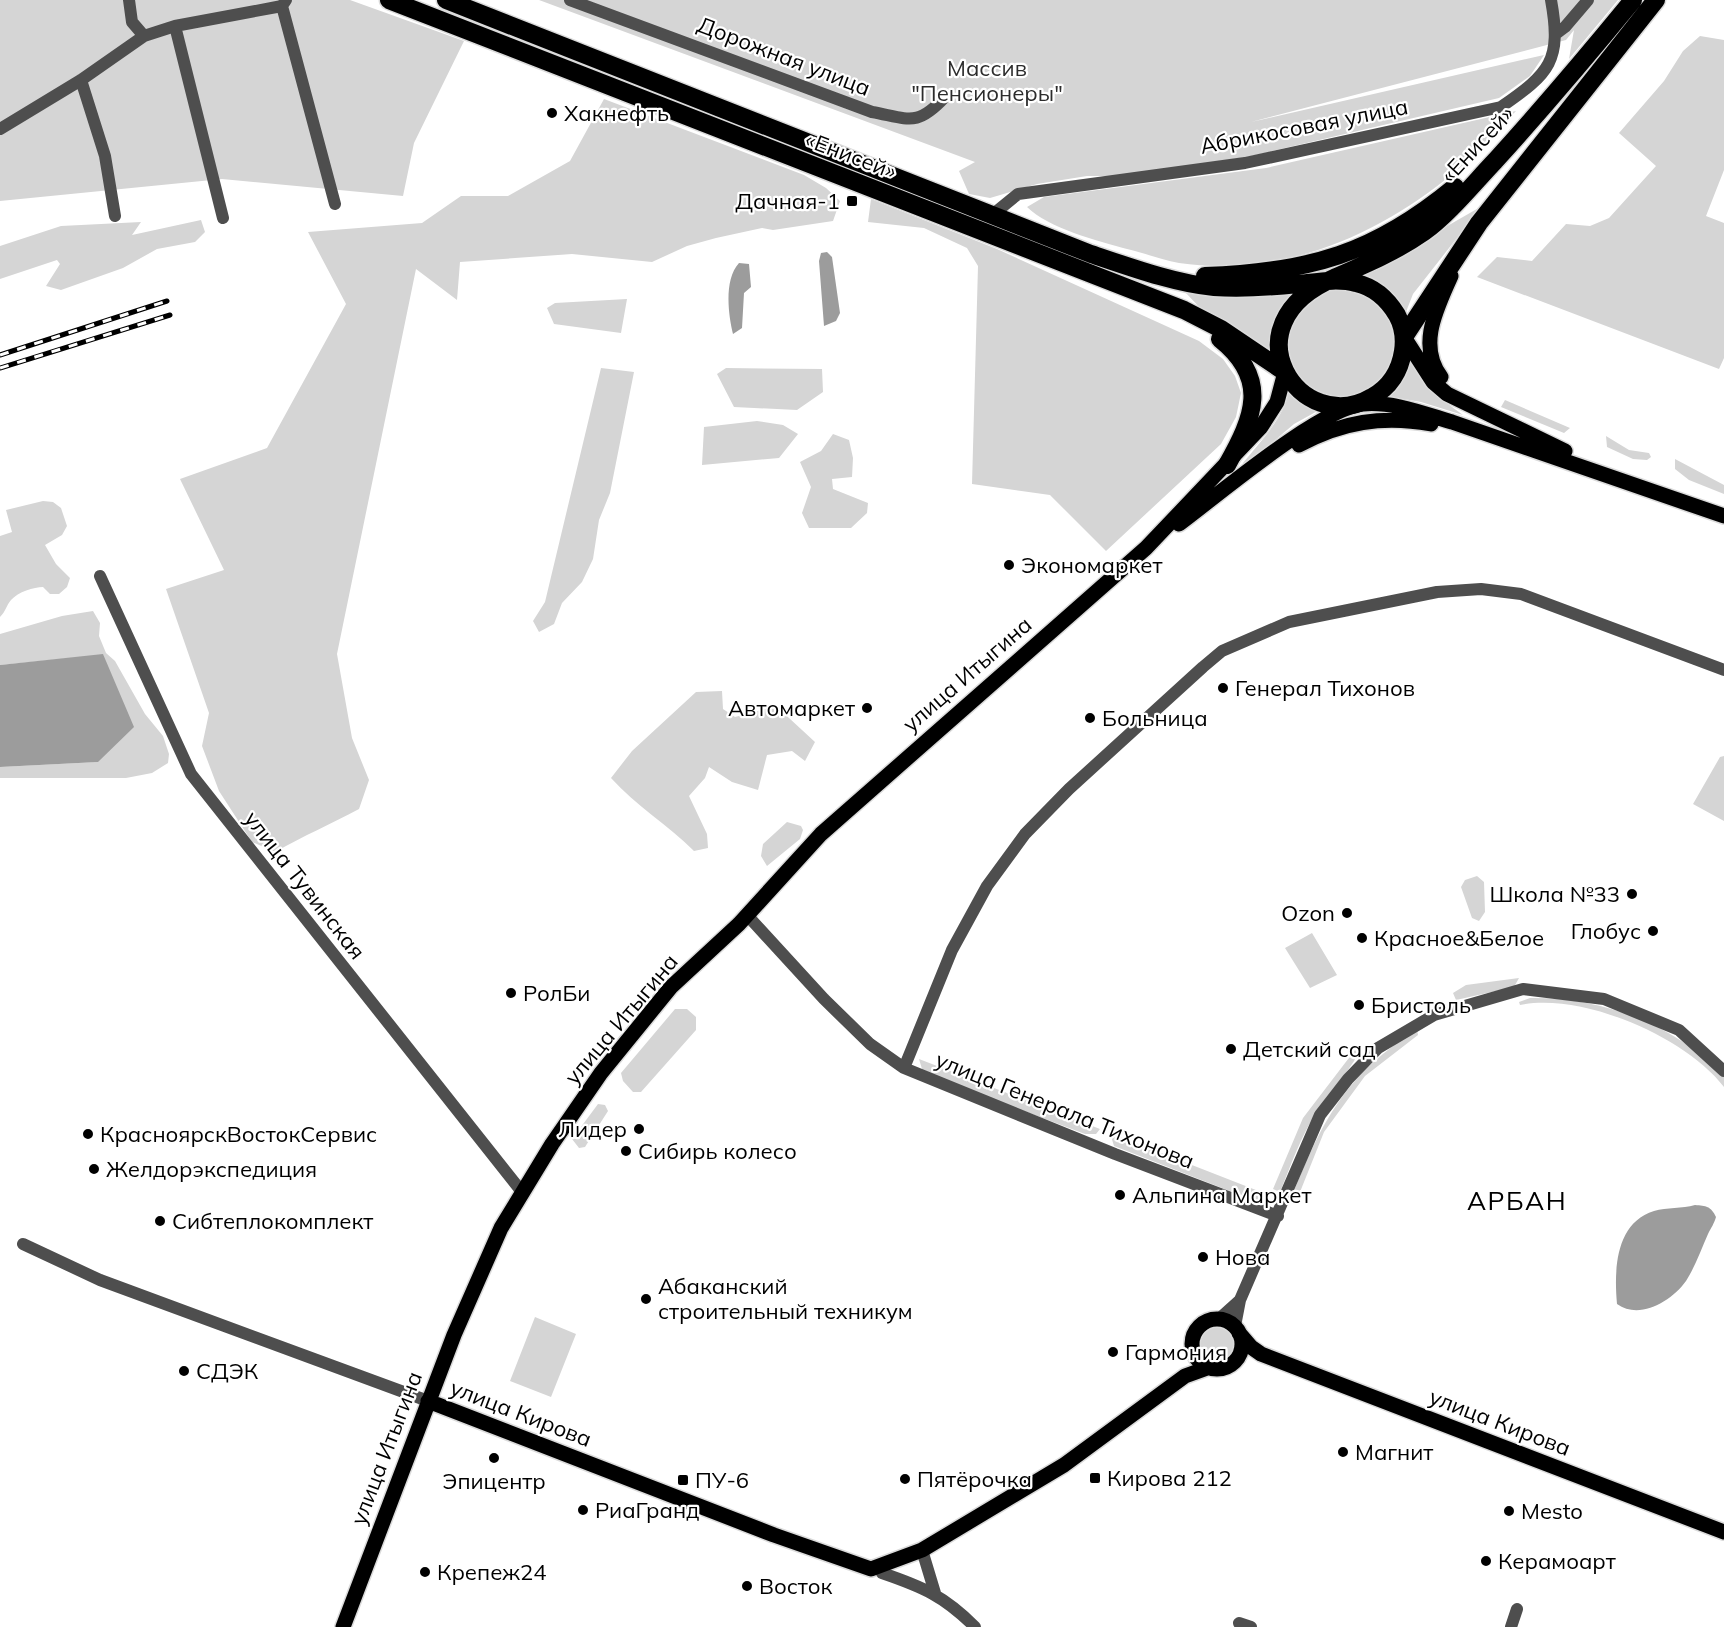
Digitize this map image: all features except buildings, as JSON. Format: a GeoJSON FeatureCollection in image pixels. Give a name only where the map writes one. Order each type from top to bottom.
{"type":"FeatureCollection","features":[{"type":"Feature","properties":{"kind":"highway","name":"«Енисей»"},"geometry":{"type":"LineString","coordinates":[[389,0],[1184,310],[1221,329],[1285,372],[1304,393],[1316,400],[1343,406],[1361,404]]}},
{"type":"Feature","properties":{"kind":"highway","name":"«Енисей»"},"geometry":{"type":"LineString","coordinates":[[446,0],[475,6],[991,216],[1132,267]]}},
{"type":"Feature","properties":{"kind":"highway","name":"«Енисей»"},"geometry":{"type":"LineString","coordinates":[[1285,372],[1280,357],[1279,338],[1284,319],[1293,303],[1308,290],[1379,257],[1425,231],[1545,106],[1633,0]]}},
{"type":"Feature","properties":{"kind":"highway"},"geometry":{"type":"LineString","coordinates":[[1361,404],[1380,393],[1392,380],[1400,365],[1404,336],[1467,240],[1656,0]]}},
{"type":"Feature","properties":{"kind":"highway"},"geometry":{"type":"LineString","coordinates":[[1132,267],[1198,277],[1274,272],[1342,255],[1382,239],[1424,213],[1545,106]]}},
{"type":"Feature","properties":{"kind":"highway"},"geometry":{"type":"LineString","coordinates":[[1132,267],[1210,287],[1245,288],[1343,280],[1371,288],[1392,307],[1404,336]]}},
{"type":"Feature","properties":{"kind":"highway"},"geometry":{"type":"LineString","coordinates":[[1184,310],[1234,350],[1248,371],[1253,393],[1252,409],[1247,429],[1227,465]]}},
{"type":"Feature","properties":{"kind":"main road"},"geometry":{"type":"LineString","coordinates":[[1467,240],[1435,312],[1430,331],[1431,356],[1434,368],[1442,379],[1506,425]]}},
{"type":"Feature","properties":{"kind":"main road"},"geometry":{"type":"LineString","coordinates":[[1404,336],[1433,382],[1447,394],[1506,425],[1578,457],[1724,515]]}},
{"type":"Feature","properties":{"kind":"main road","name":"улица Итыгина"},"geometry":{"type":"LineString","coordinates":[[343,1627],[428,1401],[496,1239],[522,1192],[607,1065],[671,987],[747,915],[821,834],[1146,548],[1261,427],[1278,402],[1285,372]]}},
{"type":"Feature","properties":{"kind":"main road"},"geometry":{"type":"LineString","coordinates":[[1361,404],[1412,410],[1724,515]]}},
{"type":"Feature","properties":{"kind":"main road","name":"улица Итыгина"},"geometry":{"type":"LineString","coordinates":[[1146,548],[1322,420],[1361,404]]}},
{"type":"Feature","properties":{"kind":"main road"},"geometry":{"type":"LineString","coordinates":[[1244,476],[1338,426],[1366,421],[1405,420],[1491,436]]}},
{"type":"Feature","properties":{"kind":"main road"},"geometry":{"type":"LineString","coordinates":[[1210,1367],[1198,1360],[1192,1341],[1199,1327],[1207,1321],[1218,1319],[1237,1330],[1251,1347],[1261,1354]]}},
{"type":"Feature","properties":{"kind":"main road"},"geometry":{"type":"LineString","coordinates":[[1237,1330],[1242,1343],[1237,1358]]}},
{"type":"Feature","properties":{"kind":"main road"},"geometry":{"type":"LineString","coordinates":[[1185,1376],[1194,1352]]}},
{"type":"Feature","properties":{"kind":"main road"},"geometry":{"type":"LineString","coordinates":[[877,1571],[922,1550],[1064,1465],[1185,1376],[1210,1367],[1225,1367],[1237,1358],[1261,1354]]}},
{"type":"Feature","properties":{"kind":"main road","name":"улица Кирова"},"geometry":{"type":"LineString","coordinates":[[1261,1354],[1724,1532]]}},
{"type":"Feature","properties":{"kind":"main road","name":"улица Кирова"},"geometry":{"type":"LineString","coordinates":[[428,1401],[774,1535],[877,1571]]}},
{"type":"Feature","properties":{"kind":"street"},"geometry":{"type":"LineString","coordinates":[[129,0],[132,22],[144,36]]}},
{"type":"Feature","properties":{"kind":"street","name":"Дорожная улица"},"geometry":{"type":"LineString","coordinates":[[570,0],[872,112],[918,120],[930,114],[945,97]]}},
{"type":"Feature","properties":{"kind":"street","name":"Абрикосовая улица"},"geometry":{"type":"LineString","coordinates":[[991,216],[1018,194],[1245,163],[1501,107],[1535,83],[1554,53],[1557,33],[1551,0]]}},
{"type":"Feature","properties":{"kind":"street"},"geometry":{"type":"LineString","coordinates":[[1557,33],[1566,27],[1588,0]]}},
{"type":"Feature","properties":{"kind":"street"},"geometry":{"type":"LineString","coordinates":[[0,129],[81,80],[144,36],[175,26],[284,3],[335,204]]}},
{"type":"Feature","properties":{"kind":"street"},"geometry":{"type":"LineString","coordinates":[[175,26],[223,218]]}},
{"type":"Feature","properties":{"kind":"street"},"geometry":{"type":"LineString","coordinates":[[81,80],[105,156],[115,216]]}},
{"type":"Feature","properties":{"kind":"street","name":"улица Тувинская"},"geometry":{"type":"LineString","coordinates":[[100,576],[191,774],[522,1192]]}},
{"type":"Feature","properties":{"kind":"street","name":"улица Генерала Тихонова"},"geometry":{"type":"LineString","coordinates":[[904,1068],[952,950],[987,886],[1025,834],[1069,789],[1222,651],[1289,622],[1437,592],[1481,589],[1521,594],[1724,670]]}},
{"type":"Feature","properties":{"kind":"street","name":"улица Генерала Тихонова"},"geometry":{"type":"LineString","coordinates":[[747,915],[824,999],[870,1044],[904,1068],[1115,1154],[1278,1215]]}},
{"type":"Feature","properties":{"kind":"street"},"geometry":{"type":"LineString","coordinates":[[1237,1330],[1240,1300],[1320,1115],[1348,1079],[1378,1048],[1434,1015],[1523,989],[1604,999],[1678,1030],[1724,1071]]}},
{"type":"Feature","properties":{"kind":"street","name":"улица Кирова"},"geometry":{"type":"LineString","coordinates":[[23,1244],[120,1288],[428,1401]]}},
{"type":"Feature","properties":{"kind":"street"},"geometry":{"type":"LineString","coordinates":[[1218,1319],[1240,1300]]}},
{"type":"Feature","properties":{"kind":"street"},"geometry":{"type":"LineString","coordinates":[[922,1550],[935,1593]]}},
{"type":"Feature","properties":{"kind":"street"},"geometry":{"type":"LineString","coordinates":[[877,1571],[935,1593],[955,1607],[975,1627]]}},
{"type":"Feature","properties":{"kind":"street"},"geometry":{"type":"LineString","coordinates":[[1511,1627],[1517,1609]]}},
{"type":"Feature","properties":{"kind":"street"},"geometry":{"type":"LineString","coordinates":[[1239,1623],[1251,1627]]}},
{"type":"Feature","properties":{"kind":"green space"},"geometry":{"type":"Polygon","coordinates":[[[0,0],[350,0],[464,41],[414,143],[403,196],[222,179],[0,201],[0,0]]]}},
{"type":"Feature","properties":{"kind":"green space","name":"Массив \"Пенсионеры\""},"geometry":{"type":"Polygon","coordinates":[[[539,0],[1618,0],[1569,59],[1574,30],[1566,40],[1251,122],[1544,55],[1530,76],[1499,98],[1247,157],[1114,176],[1087,176],[1037,184],[990,198],[969,194],[959,171],[975,162],[539,0]]]}},
{"type":"Feature","properties":{"kind":"green space"},"geometry":{"type":"Polygon","coordinates":[[[1700,36],[1724,40],[1724,170],[1706,216],[1724,223],[1724,358],[1719,369],[1477,277],[1497,257],[1532,261],[1566,224],[1590,226],[1609,218],[1656,166],[1619,133],[1664,81],[1683,51],[1700,36]]]}},
{"type":"Feature","properties":{"kind":"green space"},"geometry":{"type":"Polygon","coordinates":[[[604,99],[804,175],[826,188],[840,201],[833,221],[773,230],[762,228],[716,238],[687,246],[652,262],[572,254],[460,262],[457,300],[416,269],[337,654],[352,738],[369,780],[359,809],[275,852],[252,842],[219,791],[202,746],[209,713],[166,589],[224,570],[180,479],[267,448],[346,304],[308,232],[422,223],[461,196],[508,196],[570,161],[604,99]]]}},
{"type":"Feature","properties":{"kind":"green space"},"geometry":{"type":"Polygon","coordinates":[[[1516,111],[1463,165],[1425,195],[1361,233],[1291,258],[1254,264],[1217,266],[1179,263],[1074,233],[1036,215],[1027,207],[1044,197],[1266,168],[1516,111]]]}},
{"type":"Feature","properties":{"kind":"green space"},"geometry":{"type":"Polygon","coordinates":[[[871,199],[997,249],[1199,341],[1223,359],[1235,376],[1241,393],[1236,417],[1221,444],[1106,551],[1050,495],[972,484],[978,266],[967,248],[924,228],[868,222],[871,199]]]}},
{"type":"Feature","properties":{"kind":"green space"},"geometry":{"type":"Polygon","coordinates":[[[1482,206],[1413,294],[1404,317],[1352,275],[1390,259],[1482,206]]]}},
{"type":"Feature","properties":{"kind":"green space"},"geometry":{"type":"Polygon","coordinates":[[[201,220],[205,232],[195,242],[157,249],[123,268],[61,290],[46,286],[60,264],[57,260],[0,279],[0,246],[61,226],[141,222],[132,235],[201,220]]]}},
{"type":"Feature","properties":{"kind":"green space"},"geometry":{"type":"Polygon","coordinates":[[[1299,289],[1282,311],[1275,335],[1273,355],[1202,310],[1185,292],[1299,289]]]}},
{"type":"Feature","properties":{"kind":"green space"},"geometry":{"type":"Polygon","coordinates":[[[1341,289],[1362,293],[1379,305],[1391,322],[1395,343],[1391,364],[1379,381],[1362,393],[1341,397],[1320,393],[1303,381],[1291,364],[1287,343],[1291,322],[1303,305],[1320,293],[1341,289]]]}},
{"type":"Feature","properties":{"kind":"green space"},"geometry":{"type":"Polygon","coordinates":[[[627,299],[621,333],[554,324],[547,308],[555,303],[627,299]]]}},
{"type":"Feature","properties":{"kind":"green space"},"geometry":{"type":"Polygon","coordinates":[[[1410,356],[1420,375],[1432,390],[1463,415],[1421,402],[1386,396],[1410,356]]]}},
{"type":"Feature","properties":{"kind":"green space"},"geometry":{"type":"Polygon","coordinates":[[[601,368],[634,372],[610,493],[599,520],[593,559],[582,582],[562,603],[554,624],[539,632],[533,621],[545,602],[601,368]]]}},
{"type":"Feature","properties":{"kind":"green space"},"geometry":{"type":"Polygon","coordinates":[[[726,368],[822,369],[823,392],[797,410],[734,407],[717,374],[726,368]]]}},
{"type":"Feature","properties":{"kind":"green space"},"geometry":{"type":"Polygon","coordinates":[[[1289,386],[1323,408],[1294,424],[1246,465],[1243,463],[1265,436],[1284,407],[1289,386]]]}},
{"type":"Feature","properties":{"kind":"green space"},"geometry":{"type":"Polygon","coordinates":[[[1505,400],[1570,428],[1564,433],[1501,407],[1505,400]]]}},
{"type":"Feature","properties":{"kind":"green space"},"geometry":{"type":"Polygon","coordinates":[[[757,421],[783,425],[798,434],[779,458],[702,465],[704,427],[757,421]]]}},
{"type":"Feature","properties":{"kind":"green space"},"geometry":{"type":"Polygon","coordinates":[[[833,434],[849,440],[853,458],[852,477],[832,479],[833,489],[868,503],[867,513],[851,528],[809,528],[802,513],[811,487],[800,462],[821,451],[833,434]]]}},
{"type":"Feature","properties":{"kind":"green space"},"geometry":{"type":"Polygon","coordinates":[[[1606,436],[1629,450],[1649,453],[1651,457],[1647,460],[1633,459],[1607,447],[1606,436]]]}},
{"type":"Feature","properties":{"kind":"green space"},"geometry":{"type":"Polygon","coordinates":[[[1675,459],[1724,485],[1724,494],[1689,480],[1675,469],[1675,459]]]}},
{"type":"Feature","properties":{"kind":"green space"},"geometry":{"type":"Polygon","coordinates":[[[43,501],[53,502],[61,508],[67,526],[62,535],[45,545],[56,564],[70,578],[67,587],[59,594],[50,594],[43,587],[22,592],[11,600],[0,617],[0,536],[12,532],[6,510],[43,501]]]}},
{"type":"Feature","properties":{"kind":"green space"},"geometry":{"type":"Polygon","coordinates":[[[93,611],[100,623],[99,636],[106,653],[115,661],[145,714],[163,736],[169,754],[168,763],[152,773],[126,778],[0,778],[0,767],[98,762],[117,690],[103,655],[0,665],[0,634],[62,616],[93,611]]]}},
{"type":"Feature","properties":{"kind":"green space"},"geometry":{"type":"Polygon","coordinates":[[[722,691],[723,709],[735,717],[776,706],[815,742],[805,761],[792,751],[767,755],[758,790],[732,782],[709,767],[705,778],[689,796],[707,834],[708,848],[694,851],[631,798],[611,778],[632,751],[696,692],[722,691]]]}},
{"type":"Feature","properties":{"kind":"green space"},"geometry":{"type":"Polygon","coordinates":[[[1724,756],[1724,821],[1693,804],[1720,757],[1724,756]]]}},
{"type":"Feature","properties":{"kind":"green space"},"geometry":{"type":"Polygon","coordinates":[[[787,822],[801,826],[803,830],[800,839],[767,866],[761,856],[763,844],[787,822]]]}},
{"type":"Feature","properties":{"kind":"green space"},"geometry":{"type":"Polygon","coordinates":[[[1477,876],[1484,882],[1485,912],[1479,921],[1472,918],[1461,887],[1465,880],[1477,876]]]}},
{"type":"Feature","properties":{"kind":"green space"},"geometry":{"type":"Polygon","coordinates":[[[1312,933],[1337,975],[1310,988],[1285,948],[1312,933]]]}},
{"type":"Feature","properties":{"kind":"green space"},"geometry":{"type":"Polygon","coordinates":[[[1519,978],[1514,987],[1456,1000],[1453,993],[1466,985],[1519,978]]]}},
{"type":"Feature","properties":{"kind":"green space"},"geometry":{"type":"Polygon","coordinates":[[[1530,998],[1584,1002],[1636,1017],[1660,1028],[1705,1058],[1724,1077],[1724,1087],[1685,1051],[1631,1022],[1573,1005],[1545,1003],[1520,1005],[1519,1002],[1530,998]]]}},
{"type":"Feature","properties":{"kind":"green space"},"geometry":{"type":"Polygon","coordinates":[[[675,1009],[687,1009],[696,1017],[696,1030],[641,1092],[633,1092],[623,1081],[621,1073],[675,1009]]]}},
{"type":"Feature","properties":{"kind":"green space"},"geometry":{"type":"Polygon","coordinates":[[[1417,1029],[1418,1035],[1365,1076],[1324,1132],[1298,1197],[1292,1196],[1314,1144],[1339,1101],[1371,1064],[1417,1029]]]}},
{"type":"Feature","properties":{"kind":"green space"},"geometry":{"type":"Polygon","coordinates":[[[1355,1050],[1358,1054],[1354,1062],[1322,1104],[1306,1130],[1280,1192],[1273,1189],[1303,1118],[1355,1050]]]}},
{"type":"Feature","properties":{"kind":"green space"},"geometry":{"type":"Polygon","coordinates":[[[919,1059],[1100,1129],[1096,1134],[1085,1134],[931,1076],[922,1069],[919,1059]]]}},
{"type":"Feature","properties":{"kind":"green space"},"geometry":{"type":"Polygon","coordinates":[[[598,1104],[605,1105],[608,1111],[585,1147],[579,1148],[572,1139],[598,1104]]]}},
{"type":"Feature","properties":{"kind":"green space"},"geometry":{"type":"Polygon","coordinates":[[[1110,1133],[1261,1192],[1258,1202],[1114,1146],[1110,1133]]]}},
{"type":"Feature","properties":{"kind":"green space"},"geometry":{"type":"Polygon","coordinates":[[[535,1317],[576,1334],[551,1397],[510,1381],[535,1317]]]}},
{"type":"Feature","properties":{"kind":"green space"},"geometry":{"type":"Polygon","coordinates":[[[1217,1323],[1232,1329],[1238,1344],[1232,1359],[1217,1365],[1202,1359],[1196,1344],[1202,1329],[1217,1323]]]}},
{"type":"Feature","properties":{"kind":"shaded area"},"geometry":{"type":"Polygon","coordinates":[[[827,252],[832,257],[840,313],[836,321],[824,326],[819,261],[821,253],[827,252]]]}},
{"type":"Feature","properties":{"kind":"shaded area"},"geometry":{"type":"Polygon","coordinates":[[[739,263],[749,264],[751,287],[744,293],[742,328],[733,334],[728,297],[731,278],[739,263]]]}},
{"type":"Feature","properties":{"kind":"shaded area"},"geometry":{"type":"Polygon","coordinates":[[[103,654],[134,727],[98,762],[0,767],[0,665],[103,654]]]}},
{"type":"Feature","properties":{"kind":"shaded area"},"geometry":{"type":"Polygon","coordinates":[[[1695,1205],[1708,1207],[1716,1217],[1695,1264],[1680,1289],[1663,1302],[1645,1309],[1635,1310],[1617,1304],[1617,1263],[1624,1237],[1631,1226],[1641,1217],[1654,1211],[1695,1205]]]}},
{"type":"Feature","properties":{"kind":"railway"},"geometry":{"type":"LineString","coordinates":[[0,355],[167,301]]}},
{"type":"Feature","properties":{"kind":"railway"},"geometry":{"type":"LineString","coordinates":[[0,368],[170,315]]}},
{"type":"Feature","properties":{"kind":"place","name":"Хакнефть"},"geometry":{"type":"Point","coordinates":[552,113]}},
{"type":"Feature","properties":{"kind":"place","name":"Дачная-1"},"geometry":{"type":"Point","coordinates":[852,201]}},
{"type":"Feature","properties":{"kind":"place","name":"Экономаркет"},"geometry":{"type":"Point","coordinates":[1009,565]}},
{"type":"Feature","properties":{"kind":"place","name":"Генерал Тихонов"},"geometry":{"type":"Point","coordinates":[1223,688]}},
{"type":"Feature","properties":{"kind":"place","name":"Автомаркет"},"geometry":{"type":"Point","coordinates":[867,708]}},
{"type":"Feature","properties":{"kind":"place","name":"Больница"},"geometry":{"type":"Point","coordinates":[1090,718]}},
{"type":"Feature","properties":{"kind":"place","name":"Школа №33"},"geometry":{"type":"Point","coordinates":[1632,894]}},
{"type":"Feature","properties":{"kind":"place","name":"Ozon"},"geometry":{"type":"Point","coordinates":[1347,913]}},
{"type":"Feature","properties":{"kind":"place","name":"Глобус"},"geometry":{"type":"Point","coordinates":[1653,931]}},
{"type":"Feature","properties":{"kind":"place","name":"Красное&Белое"},"geometry":{"type":"Point","coordinates":[1362,938]}},
{"type":"Feature","properties":{"kind":"place","name":"РолБи"},"geometry":{"type":"Point","coordinates":[511,993]}},
{"type":"Feature","properties":{"kind":"place","name":"Бристоль"},"geometry":{"type":"Point","coordinates":[1359,1005]}},
{"type":"Feature","properties":{"kind":"place","name":"Детский сад"},"geometry":{"type":"Point","coordinates":[1231,1049]}},
{"type":"Feature","properties":{"kind":"place","name":"Лидер"},"geometry":{"type":"Point","coordinates":[639,1129]}},
{"type":"Feature","properties":{"kind":"place","name":"КрасноярскВостокСервис"},"geometry":{"type":"Point","coordinates":[88,1134]}},
{"type":"Feature","properties":{"kind":"place","name":"Сибирь колесо"},"geometry":{"type":"Point","coordinates":[626,1151]}},
{"type":"Feature","properties":{"kind":"place","name":"Желдорэкспедиция"},"geometry":{"type":"Point","coordinates":[94,1169]}},
{"type":"Feature","properties":{"kind":"place","name":"Альпина Маркет"},"geometry":{"type":"Point","coordinates":[1120,1195]}},
{"type":"Feature","properties":{"kind":"place","name":"Сибтеплокомплект"},"geometry":{"type":"Point","coordinates":[160,1221]}},
{"type":"Feature","properties":{"kind":"place","name":"Нова"},"geometry":{"type":"Point","coordinates":[1203,1257]}},
{"type":"Feature","properties":{"kind":"place","name":"Абаканский строительный техникум"},"geometry":{"type":"Point","coordinates":[646,1299]}},
{"type":"Feature","properties":{"kind":"place","name":"Гармония"},"geometry":{"type":"Point","coordinates":[1113,1352]}},
{"type":"Feature","properties":{"kind":"place","name":"СДЭК"},"geometry":{"type":"Point","coordinates":[184,1371]}},
{"type":"Feature","properties":{"kind":"place","name":"Магнит"},"geometry":{"type":"Point","coordinates":[1343,1452]}},
{"type":"Feature","properties":{"kind":"place","name":"Эпицентр"},"geometry":{"type":"Point","coordinates":[494,1458]}},
{"type":"Feature","properties":{"kind":"place","name":"Кирова 212"},"geometry":{"type":"Point","coordinates":[1095,1478]}},
{"type":"Feature","properties":{"kind":"place","name":"Пятёрочка"},"geometry":{"type":"Point","coordinates":[905,1479]}},
{"type":"Feature","properties":{"kind":"place","name":"ПУ-6"},"geometry":{"type":"Point","coordinates":[683,1480]}},
{"type":"Feature","properties":{"kind":"place","name":"РиаГранд"},"geometry":{"type":"Point","coordinates":[583,1510]}},
{"type":"Feature","properties":{"kind":"place","name":"Mesto"},"geometry":{"type":"Point","coordinates":[1509,1511]}},
{"type":"Feature","properties":{"kind":"place","name":"Керамоарт"},"geometry":{"type":"Point","coordinates":[1486,1561]}},
{"type":"Feature","properties":{"kind":"place","name":"Крепеж24"},"geometry":{"type":"Point","coordinates":[425,1572]}},
{"type":"Feature","properties":{"kind":"place","name":"Восток"},"geometry":{"type":"Point","coordinates":[747,1586]}},
{"type":"Feature","properties":{"kind":"district","name":"АРБАН"},"geometry":{"type":"Point","coordinates":[1517,1200]}}]}
